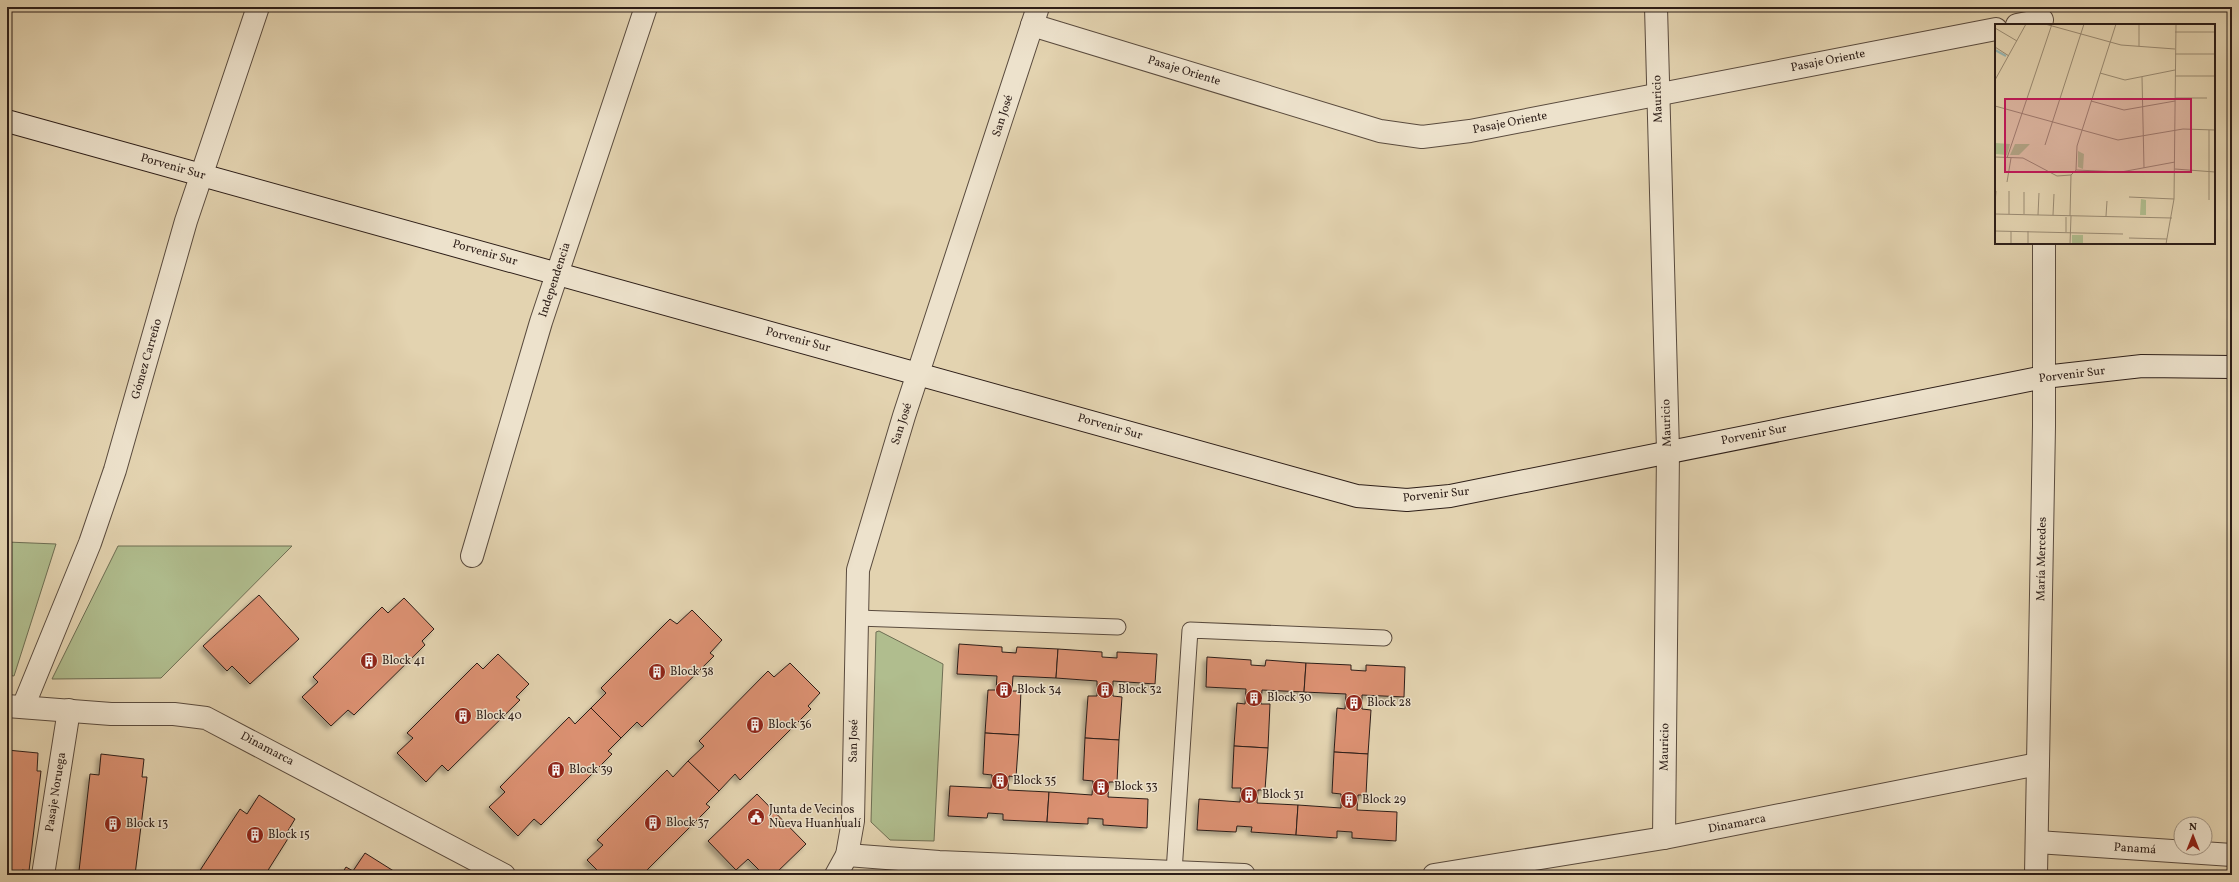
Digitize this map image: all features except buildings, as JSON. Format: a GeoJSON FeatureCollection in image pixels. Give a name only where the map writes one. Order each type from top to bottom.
{"type":"FeatureCollection","features":[{"type":"Feature","properties":{"kind":"street","name":"Gómez Carreño"},"geometry":{"type":"LineString","coordinates":[[15,706],[90,543],[110,485],[201,175],[258,7]]}},
{"type":"Feature","properties":{"kind":"street","name":"Independencia"},"geometry":{"type":"LineString","coordinates":[[472,556],[557,274],[646,7]]}},
{"type":"Feature","properties":{"kind":"street","name":"Mauricio"},"geometry":{"type":"LineString","coordinates":[[1656,7],[1668,451],[1664,838]]}},
{"type":"Feature","properties":{"kind":"street","name":"Pasaje Oriente"},"geometry":{"type":"LineString","coordinates":[[1035,16],[1380,131],[1422,137],[1470,131],[1995,29]]}},
{"type":"Feature","properties":{"kind":"street","name":"San José"},"geometry":{"type":"LineString","coordinates":[[847,855],[853,821],[858,570],[904,416],[1035,16]]}},
{"type":"Feature","properties":{"kind":"street"},"geometry":{"type":"LineString","coordinates":[[2020,24],[2042,17]]}},
{"type":"Feature","properties":{"kind":"street","name":"Porvenir Sur"},"geometry":{"type":"LineString","coordinates":[[7,121],[1357,496],[1407,500],[1450,496],[1668,451],[1763,434],[2044,377],[2142,366],[2232,367]]}},
{"type":"Feature","properties":{"kind":"street","name":"María Mercedes"},"geometry":{"type":"LineString","coordinates":[[2036,875],[2038,842],[2044,377],[2044,244]]}},
{"type":"Feature","properties":{"kind":"street","name":"Dinamarca"},"geometry":{"type":"LineString","coordinates":[[15,706],[111,714],[174,714],[206,718],[504,875]]}},
{"type":"Feature","properties":{"kind":"street","name":"Pasaje Noruega"},"geometry":{"type":"LineString","coordinates":[[43,875],[69,710]]}},
{"type":"Feature","properties":{"kind":"street","name":"Dinamarca"},"geometry":{"type":"LineString","coordinates":[[1434,875],[1664,838],[2038,764]]}},
{"type":"Feature","properties":{"kind":"street","name":"Panamá"},"geometry":{"type":"LineString","coordinates":[[2038,842],[2232,855]]}},
{"type":"Feature","properties":{"kind":"street"},"geometry":{"type":"LineString","coordinates":[[836,875],[847,855],[939,868],[1244,875]]}},
{"type":"Feature","properties":{"kind":"lane"},"geometry":{"type":"LineString","coordinates":[[857,618],[1118,627]]}},
{"type":"Feature","properties":{"kind":"lane"},"geometry":{"type":"LineString","coordinates":[[1179,873],[1190,630],[1384,638]]}},
{"type":"Feature","properties":{"kind":"green space"},"geometry":{"type":"Polygon","coordinates":[[[7,542],[56,544],[14,676],[7,675],[7,542]]]}},
{"type":"Feature","properties":{"kind":"green space"},"geometry":{"type":"Polygon","coordinates":[[[118,546],[292,546],[161,678],[52,679],[118,546]]]}},
{"type":"Feature","properties":{"kind":"green space"},"geometry":{"type":"Polygon","coordinates":[[[879,631],[943,664],[934,841],[890,840],[871,822],[876,632],[879,631]]]}},
{"type":"Feature","properties":{"kind":"place","name":"Block 41"},"geometry":{"type":"Point","coordinates":[369,661]}},
{"type":"Feature","properties":{"kind":"place","name":"Block 38"},"geometry":{"type":"Point","coordinates":[657,672]}},
{"type":"Feature","properties":{"kind":"place","name":"Block 34"},"geometry":{"type":"Point","coordinates":[1004,690]}},
{"type":"Feature","properties":{"kind":"place","name":"Block 32"},"geometry":{"type":"Point","coordinates":[1105,690]}},
{"type":"Feature","properties":{"kind":"place","name":"Block 30"},"geometry":{"type":"Point","coordinates":[1254,698]}},
{"type":"Feature","properties":{"kind":"place","name":"Block 28"},"geometry":{"type":"Point","coordinates":[1354,703]}},
{"type":"Feature","properties":{"kind":"place","name":"Block 40"},"geometry":{"type":"Point","coordinates":[463,716]}},
{"type":"Feature","properties":{"kind":"place","name":"Block 36"},"geometry":{"type":"Point","coordinates":[755,725]}},
{"type":"Feature","properties":{"kind":"place","name":"Block 39"},"geometry":{"type":"Point","coordinates":[556,770]}},
{"type":"Feature","properties":{"kind":"place","name":"Block 35"},"geometry":{"type":"Point","coordinates":[1000,781]}},
{"type":"Feature","properties":{"kind":"place","name":"Block 33"},"geometry":{"type":"Point","coordinates":[1101,787]}},
{"type":"Feature","properties":{"kind":"place","name":"Block 31"},"geometry":{"type":"Point","coordinates":[1249,795]}},
{"type":"Feature","properties":{"kind":"place","name":"Block 29"},"geometry":{"type":"Point","coordinates":[1349,800]}},
{"type":"Feature","properties":{"kind":"place","name":"Junta de Vecinos Nueva Huanhualí"},"geometry":{"type":"Point","coordinates":[756,817]}},
{"type":"Feature","properties":{"kind":"place","name":"Block 37"},"geometry":{"type":"Point","coordinates":[653,823]}},
{"type":"Feature","properties":{"kind":"place","name":"Block 13"},"geometry":{"type":"Point","coordinates":[113,824]}},
{"type":"Feature","properties":{"kind":"place","name":"Block 15"},"geometry":{"type":"Point","coordinates":[255,835]}}]}
